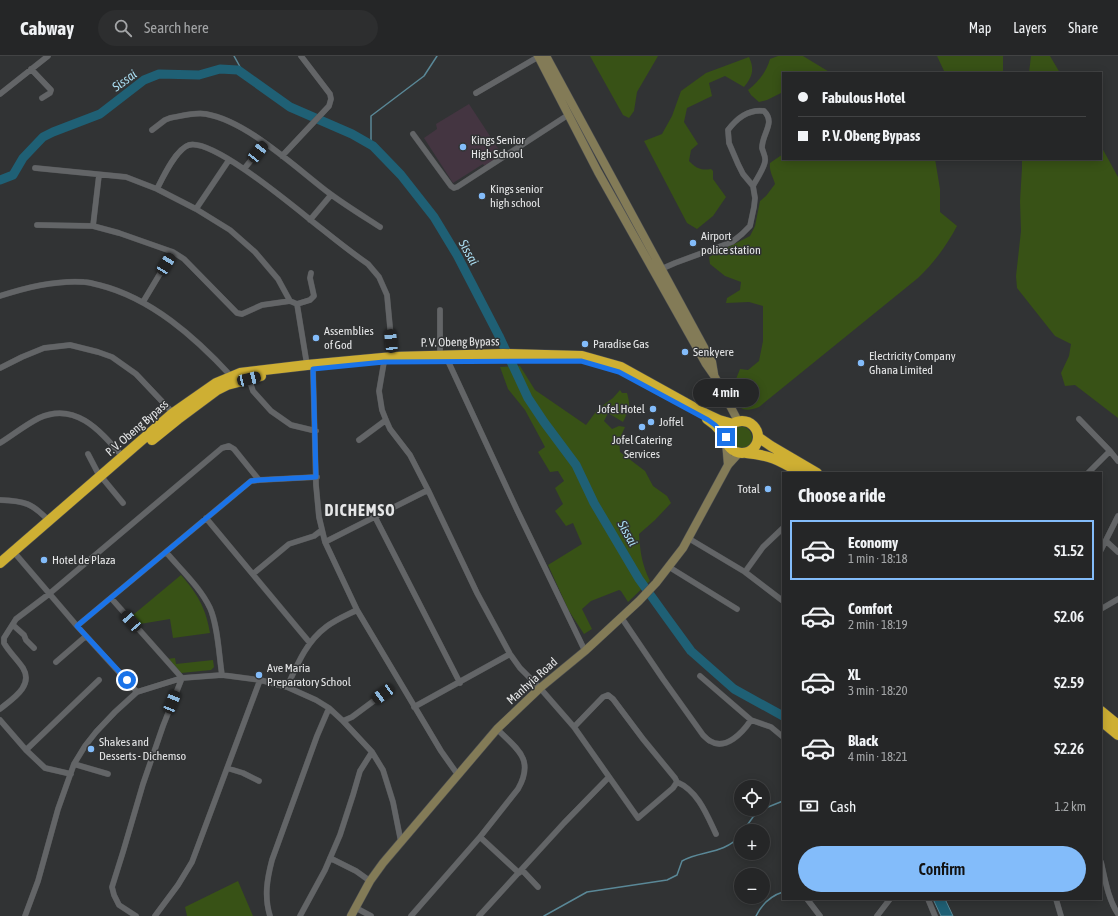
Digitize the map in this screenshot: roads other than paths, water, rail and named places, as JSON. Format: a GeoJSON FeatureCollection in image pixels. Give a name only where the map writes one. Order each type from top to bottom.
{"type":"FeatureCollection","features":[{"type":"Feature","properties":{"kind":"highway","name":"P. V. Obeng Bypass"},"geometry":{"type":"LineString","coordinates":[[0,563],[15,553],[102,479],[123,457],[173,413],[216,383],[240,373],[390,360],[582,356],[621,367],[704,413],[719,420],[736,422]]}},
{"type":"Feature","properties":{"kind":"highway","name":"P. V. Obeng Bypass"},"geometry":{"type":"LineString","coordinates":[[509,358],[581,361],[619,372],[708,420],[715,425],[726,440]]}},
{"type":"Feature","properties":{"kind":"highway","name":"P. V. Obeng Bypass"},"geometry":{"type":"LineString","coordinates":[[0,569],[49,520],[217,390],[227,385],[249,379],[310,367]]}},
{"type":"Feature","properties":{"kind":"highway"},"geometry":{"type":"LineString","coordinates":[[742,453],[752,450],[757,444],[758,437],[755,428],[750,423],[743,421],[736,422],[728,428],[726,440],[733,451],[742,453],[764,454],[775,458],[799,472]]}},
{"type":"Feature","properties":{"kind":"highway"},"geometry":{"type":"LineString","coordinates":[[758,437],[815,472]]}},
{"type":"Feature","properties":{"kind":"highway"},"geometry":{"type":"LineString","coordinates":[[1102,712],[1118,725]]}},
{"type":"Feature","properties":{"kind":"highway"},"geometry":{"type":"LineString","coordinates":[[1102,722],[1118,735]]}},
{"type":"Feature","properties":{"kind":"street"},"geometry":{"type":"LineString","coordinates":[[0,94],[48,56]]}},
{"type":"Feature","properties":{"kind":"street"},"geometry":{"type":"LineString","coordinates":[[282,156],[329,106],[331,99],[330,94],[301,56]]}},
{"type":"Feature","properties":{"kind":"street"},"geometry":{"type":"LineString","coordinates":[[476,93],[541,56]]}},
{"type":"Feature","properties":{"kind":"street"},"geometry":{"type":"LineString","coordinates":[[541,56],[568,115],[598,172],[658,271]]}},
{"type":"Feature","properties":{"kind":"street"},"geometry":{"type":"LineString","coordinates":[[541,56],[658,271],[706,364],[715,377],[736,422]]}},
{"type":"Feature","properties":{"kind":"street"},"geometry":{"type":"LineString","coordinates":[[31,69],[51,90],[50,93],[42,98]]}},
{"type":"Feature","properties":{"kind":"street"},"geometry":{"type":"LineString","coordinates":[[658,271],[675,263],[732,242],[750,226],[755,198],[754,186],[765,160],[762,149],[770,120],[764,111],[758,110],[739,117],[728,130],[727,135],[728,143],[743,174],[754,186]]}},
{"type":"Feature","properties":{"kind":"street"},"geometry":{"type":"LineString","coordinates":[[152,130],[170,118],[200,113],[208,114],[235,124],[265,143],[331,195],[380,227]]}},
{"type":"Feature","properties":{"kind":"street"},"geometry":{"type":"LineString","coordinates":[[413,134],[451,186],[457,188],[568,115]]}},
{"type":"Feature","properties":{"kind":"street"},"geometry":{"type":"LineString","coordinates":[[244,170],[265,143]]}},
{"type":"Feature","properties":{"kind":"street"},"geometry":{"type":"LineString","coordinates":[[157,189],[175,157],[184,148],[190,145],[204,147],[229,160],[254,176],[368,264],[379,277],[387,295],[390,360],[379,391],[382,410],[390,429],[410,455],[477,593],[510,654],[520,668],[540,688],[574,727],[608,778],[638,818],[673,788],[677,782]]}},
{"type":"Feature","properties":{"kind":"street"},"geometry":{"type":"LineString","coordinates":[[196,209],[229,160]]}},
{"type":"Feature","properties":{"kind":"street"},"geometry":{"type":"LineString","coordinates":[[35,168],[126,178],[157,189],[196,209],[230,230],[255,252],[278,280],[290,301]]}},
{"type":"Feature","properties":{"kind":"street"},"geometry":{"type":"LineString","coordinates":[[93,226],[99,175]]}},
{"type":"Feature","properties":{"kind":"street"},"geometry":{"type":"LineString","coordinates":[[310,220],[331,195]]}},
{"type":"Feature","properties":{"kind":"street"},"geometry":{"type":"LineString","coordinates":[[37,225],[93,226],[119,233],[173,252],[184,259],[236,313],[242,314],[262,305],[290,301],[297,304],[312,298],[314,296],[310,278],[311,273]]}},
{"type":"Feature","properties":{"kind":"street"},"geometry":{"type":"LineString","coordinates":[[143,302],[173,252]]}},
{"type":"Feature","properties":{"kind":"street"},"geometry":{"type":"LineString","coordinates":[[0,296],[28,287],[60,282],[86,282],[114,289],[143,302],[176,325],[203,348],[230,376]]}},
{"type":"Feature","properties":{"kind":"street"},"geometry":{"type":"LineString","coordinates":[[297,304],[310,367],[316,431],[316,477],[319,517],[325,542],[356,610],[441,751],[458,775]]}},
{"type":"Feature","properties":{"kind":"street"},"geometry":{"type":"LineString","coordinates":[[440,310],[444,358],[585,651]]}},
{"type":"Feature","properties":{"kind":"street"},"geometry":{"type":"LineString","coordinates":[[0,368],[44,348],[70,345],[98,352],[112,357],[136,374],[173,413]]}},
{"type":"Feature","properties":{"kind":"street"},"geometry":{"type":"LineString","coordinates":[[249,379],[253,391],[271,411],[291,425],[316,431]]}},
{"type":"Feature","properties":{"kind":"street"},"geometry":{"type":"LineString","coordinates":[[0,443],[39,418],[52,414],[67,414],[88,421],[104,435],[123,457]]}},
{"type":"Feature","properties":{"kind":"street"},"geometry":{"type":"LineString","coordinates":[[1079,419],[1118,461]]}},
{"type":"Feature","properties":{"kind":"street"},"geometry":{"type":"LineString","coordinates":[[359,440],[386,420]]}},
{"type":"Feature","properties":{"kind":"street"},"geometry":{"type":"LineString","coordinates":[[726,440],[728,465]]}},
{"type":"Feature","properties":{"kind":"street"},"geometry":{"type":"LineString","coordinates":[[0,709],[20,693],[24,685],[26,675],[23,668],[4,643],[4,638],[16,620],[222,448],[230,446],[234,449],[259,480]]}},
{"type":"Feature","properties":{"kind":"street"},"geometry":{"type":"LineString","coordinates":[[1089,472],[1110,451]]}},
{"type":"Feature","properties":{"kind":"street","name":"Manhyia Road"},"geometry":{"type":"LineString","coordinates":[[351,916],[370,881],[383,863],[497,729],[540,688],[585,651],[640,601],[656,583],[669,567],[688,538],[728,465],[742,453]]}},
{"type":"Feature","properties":{"kind":"street"},"geometry":{"type":"LineString","coordinates":[[88,454],[102,479],[123,503]]}},
{"type":"Feature","properties":{"kind":"street"},"geometry":{"type":"LineString","coordinates":[[77,626],[251,481],[316,477]]}},
{"type":"Feature","properties":{"kind":"street"},"geometry":{"type":"LineString","coordinates":[[325,542],[428,490]]}},
{"type":"Feature","properties":{"kind":"street"},"geometry":{"type":"LineString","coordinates":[[0,500],[31,504],[49,520]]}},
{"type":"Feature","properties":{"kind":"street"},"geometry":{"type":"LineString","coordinates":[[1102,548],[1118,516]]}},
{"type":"Feature","properties":{"kind":"street"},"geometry":{"type":"LineString","coordinates":[[375,517],[460,683]]}},
{"type":"Feature","properties":{"kind":"street"},"geometry":{"type":"LineString","coordinates":[[206,518],[310,643]]}},
{"type":"Feature","properties":{"kind":"street"},"geometry":{"type":"LineString","coordinates":[[745,572],[763,547],[782,529]]}},
{"type":"Feature","properties":{"kind":"street"},"geometry":{"type":"LineString","coordinates":[[253,574],[289,544],[314,536],[322,530]]}},
{"type":"Feature","properties":{"kind":"street"},"geometry":{"type":"LineString","coordinates":[[688,538],[745,572],[782,600]]}},
{"type":"Feature","properties":{"kind":"street"},"geometry":{"type":"LineString","coordinates":[[1106,541],[1118,552]]}},
{"type":"Feature","properties":{"kind":"street"},"geometry":{"type":"LineString","coordinates":[[166,552],[192,582],[210,608],[214,621],[222,676]]}},
{"type":"Feature","properties":{"kind":"street"},"geometry":{"type":"LineString","coordinates":[[15,553],[77,626],[137,692]]}},
{"type":"Feature","properties":{"kind":"street"},"geometry":{"type":"LineString","coordinates":[[669,567],[738,609]]}},
{"type":"Feature","properties":{"kind":"street"},"geometry":{"type":"LineString","coordinates":[[111,598],[182,678]]}},
{"type":"Feature","properties":{"kind":"street"},"geometry":{"type":"LineString","coordinates":[[1102,608],[1118,599]]}},
{"type":"Feature","properties":{"kind":"street"},"geometry":{"type":"LineString","coordinates":[[287,687],[300,658],[310,643],[327,626],[356,610]]}},
{"type":"Feature","properties":{"kind":"street"},"geometry":{"type":"LineString","coordinates":[[621,618],[663,680],[703,735],[711,742],[719,744],[727,743],[733,740],[742,732],[751,720]]}},
{"type":"Feature","properties":{"kind":"street"},"geometry":{"type":"LineString","coordinates":[[13,626],[24,635],[26,640],[34,648]]}},
{"type":"Feature","properties":{"kind":"street"},"geometry":{"type":"LineString","coordinates":[[56,662],[86,636]]}},
{"type":"Feature","properties":{"kind":"street"},"geometry":{"type":"LineString","coordinates":[[414,707],[460,683],[510,654]]}},
{"type":"Feature","properties":{"kind":"street"},"geometry":{"type":"LineString","coordinates":[[25,916],[38,881],[58,809],[70,774],[85,746],[115,712],[137,692],[182,678],[222,676],[260,680],[287,687],[316,700],[329,708],[372,752],[383,770],[394,802],[401,843]]}},
{"type":"Feature","properties":{"kind":"street"},"geometry":{"type":"LineString","coordinates":[[700,676],[751,720],[770,727],[782,736]]}},
{"type":"Feature","properties":{"kind":"street"},"geometry":{"type":"LineString","coordinates":[[136,916],[119,905],[112,887],[143,784],[163,726],[182,678]]}},
{"type":"Feature","properties":{"kind":"street"},"geometry":{"type":"LineString","coordinates":[[26,750],[99,680]]}},
{"type":"Feature","properties":{"kind":"street"},"geometry":{"type":"LineString","coordinates":[[155,916],[178,885],[192,862],[260,680]]}},
{"type":"Feature","properties":{"kind":"street"},"geometry":{"type":"LineString","coordinates":[[343,721],[383,694]]}},
{"type":"Feature","properties":{"kind":"street"},"geometry":{"type":"LineString","coordinates":[[574,727],[603,697],[608,695],[677,782],[684,785],[700,802],[716,834]]}},
{"type":"Feature","properties":{"kind":"street"},"geometry":{"type":"LineString","coordinates":[[270,916],[266,899],[267,880],[272,860],[317,736],[329,708]]}},
{"type":"Feature","properties":{"kind":"street"},"geometry":{"type":"LineString","coordinates":[[0,720],[26,750],[45,768],[70,774]]}},
{"type":"Feature","properties":{"kind":"street"},"geometry":{"type":"LineString","coordinates":[[411,916],[480,836],[523,781],[525,762],[522,756],[497,729]]}},
{"type":"Feature","properties":{"kind":"street"},"geometry":{"type":"LineString","coordinates":[[300,916],[325,870],[340,835],[354,795],[360,771],[372,752]]}},
{"type":"Feature","properties":{"kind":"street"},"geometry":{"type":"LineString","coordinates":[[74,764],[108,774]]}},
{"type":"Feature","properties":{"kind":"street"},"geometry":{"type":"LineString","coordinates":[[227,768],[243,773],[259,781]]}},
{"type":"Feature","properties":{"kind":"street"},"geometry":{"type":"LineString","coordinates":[[479,916],[521,872],[564,823],[608,778]]}},
{"type":"Feature","properties":{"kind":"street"},"geometry":{"type":"LineString","coordinates":[[480,836],[538,887]]}},
{"type":"Feature","properties":{"kind":"street"},"geometry":{"type":"LineString","coordinates":[[330,858],[356,871],[370,881]]}},
{"type":"Feature","properties":{"kind":"street"},"geometry":{"type":"LineString","coordinates":[[1102,866],[1110,899],[1118,914]]}},
{"type":"Feature","properties":{"kind":"street"},"geometry":{"type":"LineString","coordinates":[[808,900],[820,916]]}},
{"type":"Feature","properties":{"kind":"street"},"geometry":{"type":"LineString","coordinates":[[877,916],[889,900]]}},
{"type":"Feature","properties":{"kind":"street"},"geometry":{"type":"LineString","coordinates":[[928,900],[935,916]]}},
{"type":"Feature","properties":{"kind":"street"},"geometry":{"type":"LineString","coordinates":[[1056,900],[1061,916]]}},
{"type":"Feature","properties":{"kind":"street"},"geometry":{"type":"LineString","coordinates":[[356,908],[371,916]]}},
{"type":"Feature","properties":{"kind":"water"},"geometry":{"type":"Polygon","coordinates":[[[933,900],[945,900],[953,916],[941,916],[933,900]]]}},
{"type":"Feature","properties":{"kind":"waterway"},"geometry":{"type":"LineString","coordinates":[[234,56],[244,74]]}},
{"type":"Feature","properties":{"kind":"waterway"},"geometry":{"type":"LineString","coordinates":[[371,145],[371,116],[424,76],[437,56]]}},
{"type":"Feature","properties":{"kind":"waterway","name":"Sissai"},"geometry":{"type":"LineString","coordinates":[[0,180],[13,175],[23,158],[43,137],[100,114],[144,80],[159,74],[199,75],[220,69],[238,70],[290,107],[352,134],[373,146],[401,175],[434,217],[457,255],[499,336],[528,398],[576,465],[594,503],[639,579],[667,618],[691,651],[734,689],[782,715]]}},
{"type":"Feature","properties":{"kind":"waterway"},"geometry":{"type":"LineString","coordinates":[[770,806],[782,801]]}},
{"type":"Feature","properties":{"kind":"waterway"},"geometry":{"type":"LineString","coordinates":[[748,824],[754,816]]}},
{"type":"Feature","properties":{"kind":"waterway"},"geometry":{"type":"LineString","coordinates":[[544,916],[587,892],[667,880],[677,875],[682,861],[697,855],[720,849],[734,841]]}},
{"type":"Feature","properties":{"kind":"waterway"},"geometry":{"type":"LineString","coordinates":[[756,916],[767,901],[782,892]]}},
{"type":"Feature","properties":{"kind":"place","name":"Kings Senior High School"},"geometry":{"type":"Point","coordinates":[463,147]}},
{"type":"Feature","properties":{"kind":"place","name":"Kings senior high school"},"geometry":{"type":"Point","coordinates":[482,196]}},
{"type":"Feature","properties":{"kind":"place","name":"Airport police station"},"geometry":{"type":"Point","coordinates":[693,243]}},
{"type":"Feature","properties":{"kind":"place","name":"Assemblies of God"},"geometry":{"type":"Point","coordinates":[316,338]}},
{"type":"Feature","properties":{"kind":"place","name":"Paradise Gas"},"geometry":{"type":"Point","coordinates":[585,344]}},
{"type":"Feature","properties":{"kind":"place","name":"Senkyere"},"geometry":{"type":"Point","coordinates":[685,352]}},
{"type":"Feature","properties":{"kind":"place","name":"Electricity Company Ghana Limited"},"geometry":{"type":"Point","coordinates":[861,363]}},
{"type":"Feature","properties":{"kind":"place","name":"Jofel Hotel"},"geometry":{"type":"Point","coordinates":[653,409]}},
{"type":"Feature","properties":{"kind":"place","name":"Joffel"},"geometry":{"type":"Point","coordinates":[651,422]}},
{"type":"Feature","properties":{"kind":"place","name":"Jofel Catering Services"},"geometry":{"type":"Point","coordinates":[642,427]}},
{"type":"Feature","properties":{"kind":"place","name":"Total"},"geometry":{"type":"Point","coordinates":[768,489]}},
{"type":"Feature","properties":{"kind":"place","name":"Hotel de Plaza"},"geometry":{"type":"Point","coordinates":[44,560]}},
{"type":"Feature","properties":{"kind":"place","name":"Ave Maria Preparatory School"},"geometry":{"type":"Point","coordinates":[259,675]}},
{"type":"Feature","properties":{"kind":"place","name":"Shakes and Desserts - Dichemso"},"geometry":{"type":"Point","coordinates":[91,749]}},
{"type":"Feature","properties":{"kind":"district","name":"DICHEMSO"},"geometry":{"type":"Point","coordinates":[360,510]}}]}
